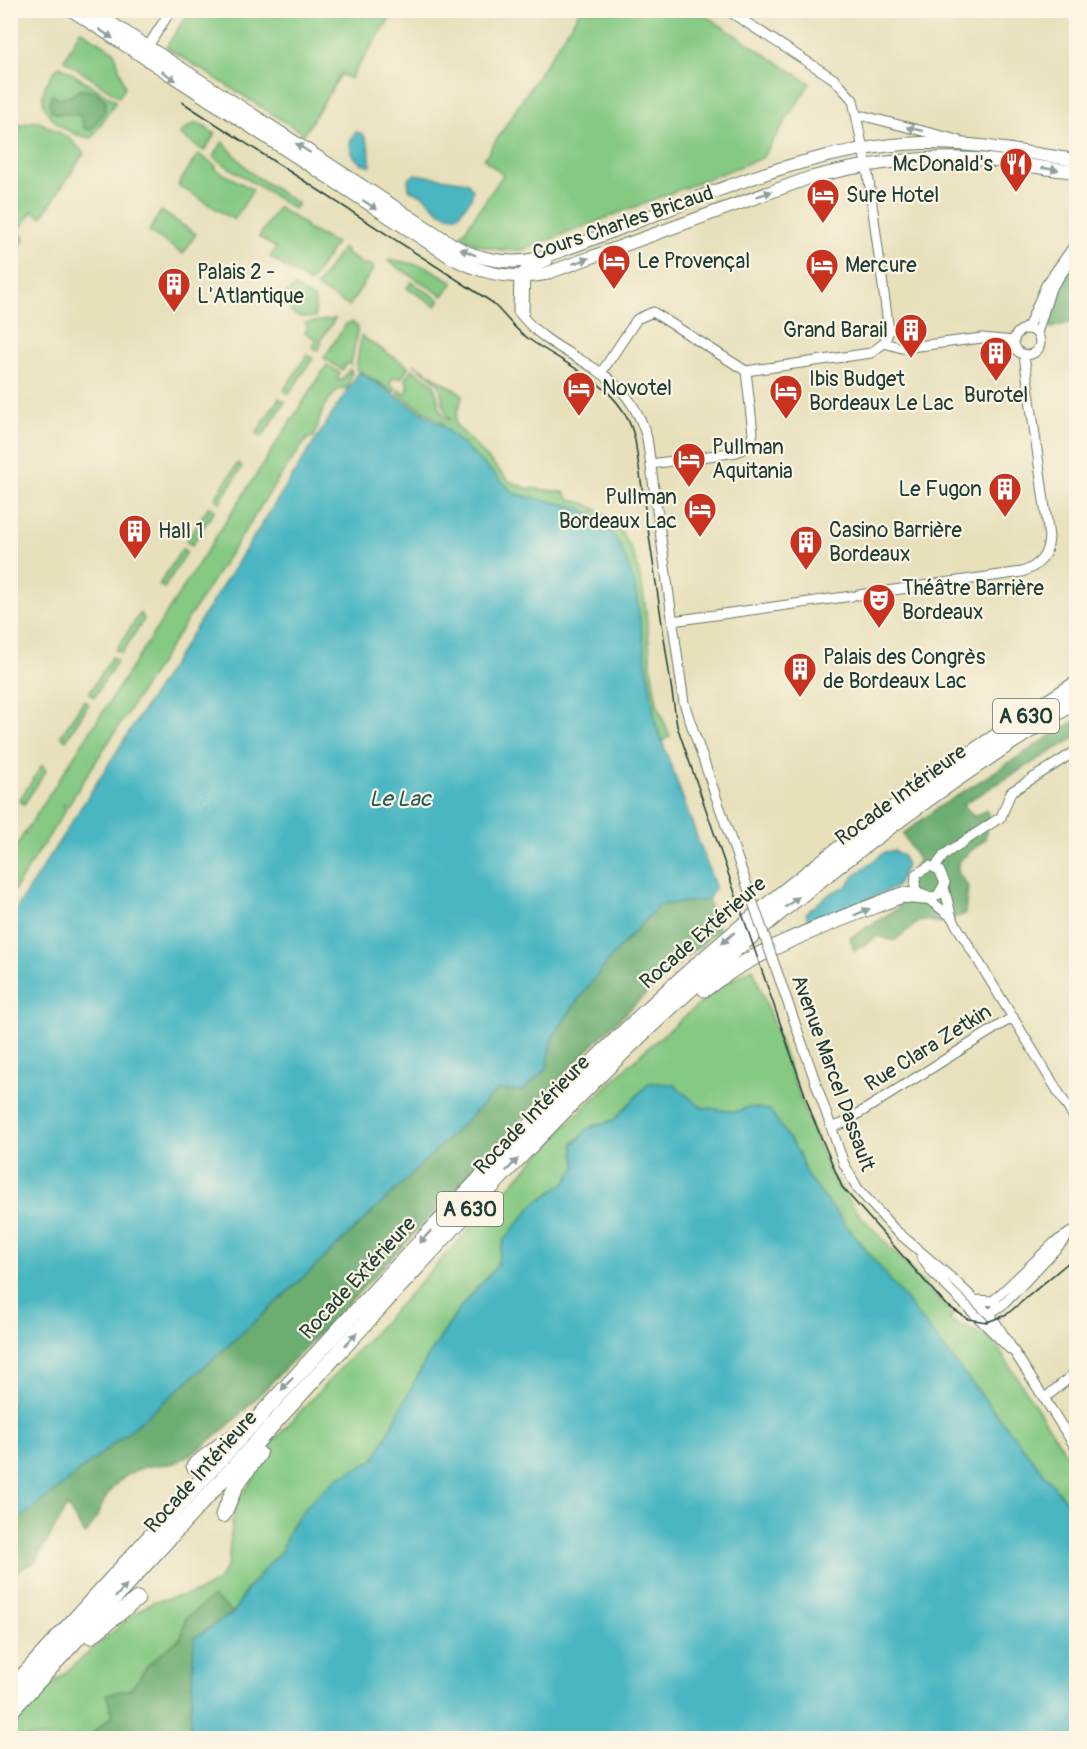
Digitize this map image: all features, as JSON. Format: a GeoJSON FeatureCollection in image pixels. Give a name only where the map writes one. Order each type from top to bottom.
{"type":"FeatureCollection","features":[{"type":"Feature","properties":{"kind":"highway"},"geometry":{"type":"LineString","coordinates":[[978,756],[1077,675]]}},
{"type":"Feature","properties":{"kind":"highway","name":"Rocade Extérieure"},"geometry":{"type":"LineString","coordinates":[[10,1689],[264,1410],[530,1125],[646,1011],[749,919],[824,858],[978,756],[1077,684]]}},
{"type":"Feature","properties":{"kind":"highway","name":"Rocade Intérieure"},"geometry":{"type":"LineString","coordinates":[[10,1712],[324,1368],[571,1104],[669,1009],[770,921],[978,756],[1077,701]]}},
{"type":"Feature","properties":{"kind":"highway"},"geometry":{"type":"LineString","coordinates":[[978,756],[1077,711]]}},
{"type":"Feature","properties":{"kind":"highway"},"geometry":{"type":"LineString","coordinates":[[571,1104],[698,995],[737,966],[902,895],[925,897]]}},
{"type":"Feature","properties":{"kind":"highway"},"geometry":{"type":"LineString","coordinates":[[223,1515],[236,1485],[324,1368]]}},
{"type":"Feature","properties":{"kind":"highway"},"geometry":{"type":"LineString","coordinates":[[194,1466],[249,1418],[264,1410]]}},
{"type":"Feature","properties":{"kind":"highway"},"geometry":{"type":"LineString","coordinates":[[10,1689],[94,1582]]}},
{"type":"Feature","properties":{"kind":"highway"},"geometry":{"type":"LineString","coordinates":[[10,1712],[108,1620],[137,1599]]}},
{"type":"Feature","properties":{"kind":"main road","name":"Cours Charles Bricaud"},"geometry":{"type":"LineString","coordinates":[[70,10],[145,52],[462,250],[524,271],[545,274],[809,178],[867,165],[969,159],[1077,172]]}},
{"type":"Feature","properties":{"kind":"main road","name":"Cours Charles Bricaud"},"geometry":{"type":"LineString","coordinates":[[91,10],[145,52]]}},
{"type":"Feature","properties":{"kind":"main road","name":"Cours Charles Bricaud"},"geometry":{"type":"LineString","coordinates":[[524,271],[596,239],[797,163],[863,148],[923,143],[971,145],[1077,160]]}},
{"type":"Feature","properties":{"kind":"street"},"geometry":{"type":"LineString","coordinates":[[145,52],[171,10]]}},
{"type":"Feature","properties":{"kind":"street"},"geometry":{"type":"LineString","coordinates":[[601,373],[637,319],[653,312],[746,371],[871,353],[884,343],[890,326],[867,165],[859,117],[853,100],[834,79],[727,10]]}},
{"type":"Feature","properties":{"kind":"street"},"geometry":{"type":"LineString","coordinates":[[859,117],[864,116],[971,145]]}},
{"type":"Feature","properties":{"kind":"street"},"geometry":{"type":"LineString","coordinates":[[1077,243],[1054,271],[1029,325],[1016,334],[1014,341],[1018,352],[1024,355],[1033,354],[1039,348],[1040,339],[1037,333],[1051,288],[1077,254]]}},
{"type":"Feature","properties":{"kind":"street","name":"Avenue Marcel Dassault"},"geometry":{"type":"LineString","coordinates":[[524,271],[518,311],[525,321],[536,331],[620,387],[636,409],[647,438],[684,703],[844,1164],[858,1189],[968,1300],[989,1314]]}},
{"type":"Feature","properties":{"kind":"street"},"geometry":{"type":"LineString","coordinates":[[1024,329],[1037,333]]}},
{"type":"Feature","properties":{"kind":"street"},"geometry":{"type":"LineString","coordinates":[[884,343],[902,348],[982,338],[1014,341]]}},
{"type":"Feature","properties":{"kind":"street"},"geometry":{"type":"LineString","coordinates":[[672,621],[1022,572],[1035,566],[1045,556],[1049,537],[1024,355]]}},
{"type":"Feature","properties":{"kind":"street"},"geometry":{"type":"LineString","coordinates":[[651,464],[738,452],[749,446],[753,433],[746,371]]}},
{"type":"Feature","properties":{"kind":"street"},"geometry":{"type":"LineString","coordinates":[[935,867],[945,854],[1001,817],[1011,792],[1077,751]]}},
{"type":"Feature","properties":{"kind":"street"},"geometry":{"type":"LineString","coordinates":[[952,918],[915,889],[914,879],[924,867],[935,867],[942,873],[952,918],[1077,1121]]}},
{"type":"Feature","properties":{"kind":"street"},"geometry":{"type":"LineString","coordinates":[[925,897],[938,896],[944,887]]}},
{"type":"Feature","properties":{"kind":"street","name":"Rue Clara Zetkin"},"geometry":{"type":"LineString","coordinates":[[831,1126],[842,1124],[1013,1017]]}},
{"type":"Feature","properties":{"kind":"street"},"geometry":{"type":"LineString","coordinates":[[976,1300],[984,1303],[993,1301],[1054,1243],[1077,1229]]}},
{"type":"Feature","properties":{"kind":"street"},"geometry":{"type":"LineString","coordinates":[[989,1314],[1005,1303],[1059,1249],[1068,1236]]}},
{"type":"Feature","properties":{"kind":"street","name":"Avenue Marcel Dassault"},"geometry":{"type":"LineString","coordinates":[[919,1252],[976,1300],[989,1314],[1077,1448]]}},
{"type":"Feature","properties":{"kind":"street","name":"Avenue Marcel Dassault"},"geometry":{"type":"LineString","coordinates":[[919,1252],[933,1273],[1014,1353]]}},
{"type":"Feature","properties":{"kind":"street"},"geometry":{"type":"LineString","coordinates":[[987,1326],[989,1314],[1029,1268]]}},
{"type":"Feature","properties":{"kind":"street"},"geometry":{"type":"LineString","coordinates":[[1046,1398],[1077,1372]]}},
{"type":"Feature","properties":{"kind":"green space"},"geometry":{"type":"Polygon","coordinates":[[[190,11],[395,11],[350,79],[341,74],[304,134],[166,47],[190,11]]]}},
{"type":"Feature","properties":{"kind":"green space"},"geometry":{"type":"Polygon","coordinates":[[[580,11],[698,11],[810,83],[762,158],[523,250],[506,250],[476,244],[461,236],[503,175],[484,159],[580,11]]]}},
{"type":"Feature","properties":{"kind":"green space"},"geometry":{"type":"Polygon","coordinates":[[[80,30],[114,51],[125,87],[119,97],[64,60],[80,30]]]}},
{"type":"Feature","properties":{"kind":"green space"},"geometry":{"type":"Polygon","coordinates":[[[60,66],[116,101],[92,138],[81,136],[61,126],[47,111],[43,102],[48,81],[60,66]]]}},
{"type":"Feature","properties":{"kind":"green space"},"geometry":{"type":"Polygon","coordinates":[[[79,90],[95,91],[106,101],[105,111],[91,130],[84,128],[81,117],[76,114],[57,114],[51,111],[49,103],[52,95],[60,99],[79,90]]]}},
{"type":"Feature","properties":{"kind":"green space"},"geometry":{"type":"Polygon","coordinates":[[[37,121],[68,137],[84,153],[42,217],[32,211],[18,232],[25,238],[11,258],[11,140],[20,125],[37,121]]]}},
{"type":"Feature","properties":{"kind":"green space"},"geometry":{"type":"Polygon","coordinates":[[[198,123],[215,134],[204,151],[179,134],[198,123]]]}},
{"type":"Feature","properties":{"kind":"green space"},"geometry":{"type":"Polygon","coordinates":[[[223,142],[251,173],[298,204],[294,209],[213,157],[223,142]]]}},
{"type":"Feature","properties":{"kind":"green space"},"geometry":{"type":"Polygon","coordinates":[[[198,154],[216,166],[215,169],[253,190],[234,220],[178,185],[198,154]]]}},
{"type":"Feature","properties":{"kind":"green space"},"geometry":{"type":"Polygon","coordinates":[[[278,207],[306,225],[305,228],[336,243],[310,283],[270,257],[276,248],[259,237],[278,207]]]}},
{"type":"Feature","properties":{"kind":"green space"},"geometry":{"type":"Polygon","coordinates":[[[161,211],[196,234],[183,254],[149,231],[161,211]]]}},
{"type":"Feature","properties":{"kind":"green space"},"geometry":{"type":"Polygon","coordinates":[[[342,248],[346,250],[345,253],[365,266],[368,264],[374,268],[349,306],[316,287],[342,248]]]}},
{"type":"Feature","properties":{"kind":"green space"},"geometry":{"type":"Polygon","coordinates":[[[389,259],[427,267],[453,282],[443,296],[388,261],[389,259]]]}},
{"type":"Feature","properties":{"kind":"green space"},"geometry":{"type":"Polygon","coordinates":[[[1076,263],[1076,321],[1051,328],[1046,319],[1062,282],[1076,263]]]}},
{"type":"Feature","properties":{"kind":"green space"},"geometry":{"type":"Polygon","coordinates":[[[411,282],[440,300],[436,306],[407,288],[411,282]]]}},
{"type":"Feature","properties":{"kind":"green space"},"geometry":{"type":"Polygon","coordinates":[[[295,287],[315,299],[315,317],[298,316],[288,308],[283,296],[295,287]]]}},
{"type":"Feature","properties":{"kind":"green space"},"geometry":{"type":"Polygon","coordinates":[[[335,319],[320,341],[322,343],[318,350],[312,347],[317,340],[305,332],[308,327],[305,323],[335,319]]]}},
{"type":"Feature","properties":{"kind":"green space"},"geometry":{"type":"Polygon","coordinates":[[[352,322],[358,327],[351,365],[347,363],[342,370],[324,358],[346,324],[352,322]]]}},
{"type":"Feature","properties":{"kind":"green space"},"geometry":{"type":"Polygon","coordinates":[[[361,336],[409,367],[401,378],[393,378],[389,384],[396,388],[394,392],[356,369],[361,336]]]}},
{"type":"Feature","properties":{"kind":"green space"},"geometry":{"type":"Polygon","coordinates":[[[307,355],[313,358],[289,394],[284,390],[307,355]]]}},
{"type":"Feature","properties":{"kind":"green space"},"geometry":{"type":"Polygon","coordinates":[[[414,364],[462,394],[455,420],[456,425],[509,481],[526,488],[564,492],[569,499],[599,511],[620,530],[633,555],[642,584],[658,706],[670,736],[663,741],[656,725],[612,533],[593,515],[576,507],[515,494],[442,425],[443,423],[398,394],[399,390],[405,394],[408,390],[406,378],[412,369],[434,384],[441,412],[449,420],[439,384],[414,364]]]}},
{"type":"Feature","properties":{"kind":"green space"},"geometry":{"type":"Polygon","coordinates":[[[327,365],[340,373],[337,379],[341,381],[350,369],[352,372],[347,389],[339,388],[324,406],[314,437],[307,439],[279,478],[68,806],[64,804],[66,809],[11,895],[11,854],[327,365]]]}},
{"type":"Feature","properties":{"kind":"green space"},"geometry":{"type":"Polygon","coordinates":[[[279,398],[285,402],[262,437],[256,434],[279,398]]]}},
{"type":"Feature","properties":{"kind":"green space"},"geometry":{"type":"Polygon","coordinates":[[[238,463],[242,467],[220,502],[215,498],[238,463]]]}},
{"type":"Feature","properties":{"kind":"green space"},"geometry":{"type":"Polygon","coordinates":[[[209,506],[215,510],[192,545],[186,542],[209,506]]]}},
{"type":"Feature","properties":{"kind":"green space"},"geometry":{"type":"Polygon","coordinates":[[[182,549],[187,552],[164,588],[159,585],[182,549]]]}},
{"type":"Feature","properties":{"kind":"green space"},"geometry":{"type":"Polygon","coordinates":[[[140,613],[144,619],[122,653],[116,650],[140,613]]]}},
{"type":"Feature","properties":{"kind":"green space"},"geometry":{"type":"Polygon","coordinates":[[[112,657],[117,661],[94,697],[89,693],[112,657]]]}},
{"type":"Feature","properties":{"kind":"green space"},"geometry":{"type":"Polygon","coordinates":[[[84,700],[89,704],[66,740],[61,736],[84,700]]]}},
{"type":"Feature","properties":{"kind":"green space"},"geometry":{"type":"Polygon","coordinates":[[[1076,720],[1076,737],[963,804],[974,817],[986,810],[989,816],[985,839],[958,862],[958,872],[968,887],[965,914],[941,923],[921,920],[894,941],[878,936],[854,951],[850,938],[898,908],[907,881],[918,860],[903,834],[936,809],[1076,720]]]}},
{"type":"Feature","properties":{"kind":"green space"},"geometry":{"type":"Polygon","coordinates":[[[42,765],[46,771],[24,804],[19,801],[42,765]]]}},
{"type":"Feature","properties":{"kind":"green space"},"geometry":{"type":"Polygon","coordinates":[[[708,900],[719,930],[661,980],[553,1085],[345,1307],[238,1416],[209,1442],[177,1462],[145,1467],[122,1479],[108,1494],[85,1535],[67,1506],[36,1561],[11,1574],[11,1525],[139,1423],[262,1316],[497,1090],[523,1091],[547,1068],[552,1038],[577,1001],[612,956],[659,905],[708,900]]]}},
{"type":"Feature","properties":{"kind":"green space"},"geometry":{"type":"Polygon","coordinates":[[[753,968],[806,1114],[831,1175],[858,1213],[953,1315],[949,1320],[995,1343],[1076,1469],[1076,1514],[807,1176],[798,1152],[749,1107],[735,1112],[700,1107],[673,1085],[649,1083],[614,1120],[592,1126],[573,1143],[577,1167],[565,1183],[535,1203],[504,1240],[496,1267],[462,1305],[427,1358],[374,1460],[339,1477],[291,1526],[282,1550],[247,1589],[233,1613],[194,1638],[190,1738],[11,1738],[10,1728],[52,1684],[135,1613],[152,1602],[199,1592],[218,1581],[228,1564],[233,1516],[238,1501],[266,1460],[260,1455],[573,1118],[644,1051],[722,985],[753,968]]]}},
{"type":"Feature","properties":{"kind":"green space"},"geometry":{"type":"Polygon","coordinates":[[[213,1597],[233,1613],[194,1638],[190,1738],[97,1738],[89,1736],[113,1715],[106,1694],[131,1689],[149,1664],[181,1637],[186,1618],[213,1597]]]}},
{"type":"Feature","properties":{"kind":"water"},"geometry":{"type":"Polygon","coordinates":[[[356,132],[363,134],[367,142],[371,166],[360,162],[352,154],[350,143],[356,132]]]}},
{"type":"Feature","properties":{"kind":"water"},"geometry":{"type":"Polygon","coordinates":[[[415,174],[467,182],[473,190],[471,199],[458,215],[446,215],[423,196],[409,189],[408,180],[415,174]]]}},
{"type":"Feature","properties":{"kind":"water","name":"Le Lac"},"geometry":{"type":"Polygon","coordinates":[[[359,372],[442,425],[515,494],[576,507],[593,515],[612,533],[622,549],[635,586],[656,725],[715,886],[708,900],[659,905],[612,956],[577,1001],[552,1038],[547,1068],[523,1091],[497,1090],[262,1316],[139,1423],[11,1525],[11,917],[359,372]]]}},
{"type":"Feature","properties":{"kind":"water"},"geometry":{"type":"Polygon","coordinates":[[[895,851],[903,856],[906,866],[896,887],[817,922],[808,921],[806,913],[831,893],[847,886],[854,876],[885,852],[895,851]]]}},
{"type":"Feature","properties":{"kind":"water"},"geometry":{"type":"Polygon","coordinates":[[[649,1083],[673,1084],[701,1107],[735,1112],[749,1107],[770,1110],[798,1152],[807,1176],[1076,1514],[1076,1738],[190,1738],[194,1638],[233,1613],[247,1589],[282,1550],[291,1526],[312,1500],[339,1477],[374,1460],[427,1358],[462,1305],[496,1267],[504,1240],[535,1203],[565,1183],[576,1167],[573,1143],[577,1142],[587,1129],[614,1120],[649,1083]]]}},
{"type":"Feature","properties":{"kind":"tram line"},"geometry":{"type":"LineString","coordinates":[[182,102],[490,301],[521,333],[592,379],[619,405],[629,421],[635,440],[677,726],[813,1118],[842,1187],[945,1304],[968,1319],[987,1322],[1006,1315],[1076,1256]]}},
{"type":"Feature","properties":{"kind":"place","name":"McDonald's"},"geometry":{"type":"Point","coordinates":[1016,193]}},
{"type":"Feature","properties":{"kind":"place","name":"Sure Hotel"},"geometry":{"type":"Point","coordinates":[823,224]}},
{"type":"Feature","properties":{"kind":"place","name":"Le Provençal"},"geometry":{"type":"Point","coordinates":[614,290]}},
{"type":"Feature","properties":{"kind":"place","name":"Mercure"},"geometry":{"type":"Point","coordinates":[822,294]}},
{"type":"Feature","properties":{"kind":"place","name":"Palais 2 - L'Atlantique"},"geometry":{"type":"Point","coordinates":[174,313]}},
{"type":"Feature","properties":{"kind":"place","name":"Grand Barail"},"geometry":{"type":"Point","coordinates":[911,359]}},
{"type":"Feature","properties":{"kind":"place","name":"Burotel"},"geometry":{"type":"Point","coordinates":[996,382]}},
{"type":"Feature","properties":{"kind":"place","name":"Novotel"},"geometry":{"type":"Point","coordinates":[579,417]}},
{"type":"Feature","properties":{"kind":"place","name":"Ibis Budget Bordeaux Le Lac"},"geometry":{"type":"Point","coordinates":[786,420]}},
{"type":"Feature","properties":{"kind":"place","name":"Pullman Aquitania"},"geometry":{"type":"Point","coordinates":[689,488]}},
{"type":"Feature","properties":{"kind":"place","name":"Le Fugon"},"geometry":{"type":"Point","coordinates":[1005,518]}},
{"type":"Feature","properties":{"kind":"place","name":"Pullman Bordeaux Lac"},"geometry":{"type":"Point","coordinates":[700,538]}},
{"type":"Feature","properties":{"kind":"place","name":"Hall 1"},"geometry":{"type":"Point","coordinates":[135,560]}},
{"type":"Feature","properties":{"kind":"place","name":"Casino Barrière Bordeaux"},"geometry":{"type":"Point","coordinates":[806,571]}},
{"type":"Feature","properties":{"kind":"place","name":"Théâtre Barrière Bordeaux"},"geometry":{"type":"Point","coordinates":[879,629]}},
{"type":"Feature","properties":{"kind":"place","name":"Palais des Congrès de Bordeaux Lac"},"geometry":{"type":"Point","coordinates":[800,698]}}]}
